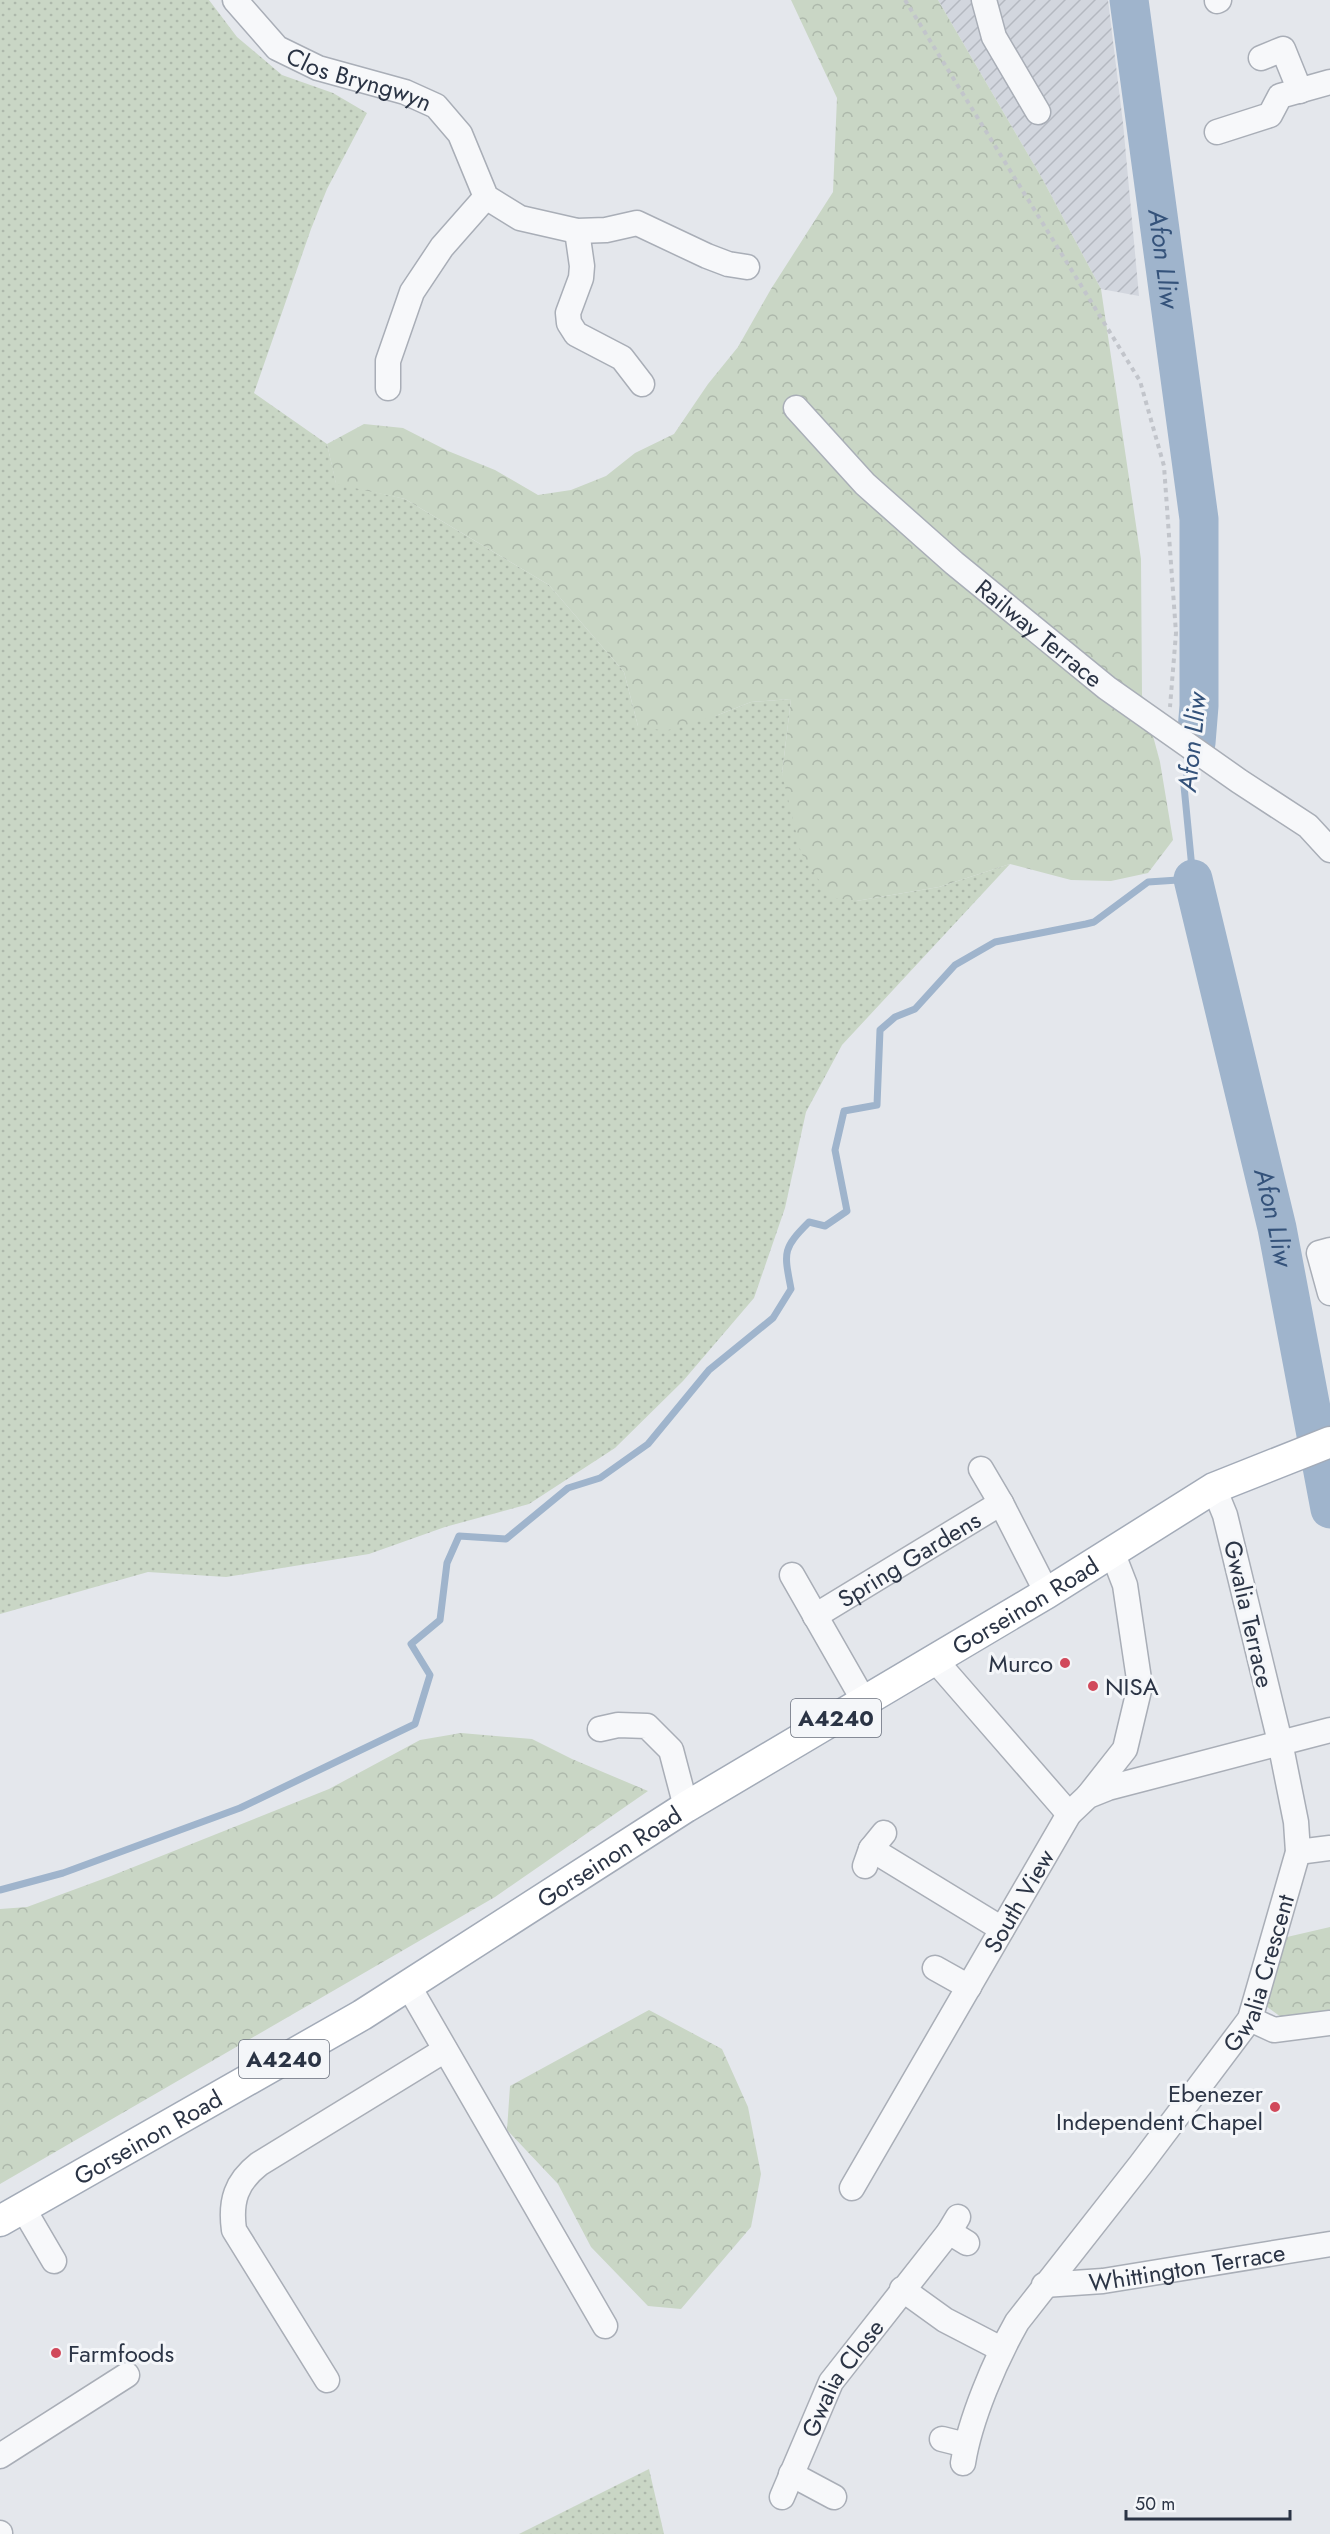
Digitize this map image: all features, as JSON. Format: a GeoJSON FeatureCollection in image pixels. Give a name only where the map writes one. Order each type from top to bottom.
{"type":"FeatureCollection","features":[{"type":"Feature","properties":{"kind":"main road","name":"A4240"},"geometry":{"type":"LineString","coordinates":[[1214,1488],[1330,1442]]}},
{"type":"Feature","properties":{"kind":"main road","name":"Gorseinon Road"},"geometry":{"type":"LineString","coordinates":[[12,2215],[362,2015],[686,1807],[1113,1554],[1214,1488]]}},
{"type":"Feature","properties":{"kind":"street","name":"Clos Bryngwyn"},"geometry":{"type":"LineString","coordinates":[[235,0],[277,48],[318,68],[405,93],[436,106],[460,134],[486,197]]}},
{"type":"Feature","properties":{"kind":"street"},"geometry":{"type":"LineString","coordinates":[[984,0],[994,37],[1038,112]]}},
{"type":"Feature","properties":{"kind":"street"},"geometry":{"type":"LineString","coordinates":[[1261,58],[1283,49],[1300,91]]}},
{"type":"Feature","properties":{"kind":"street"},"geometry":{"type":"LineString","coordinates":[[1217,132],[1270,115],[1280,96],[1330,82]]}},
{"type":"Feature","properties":{"kind":"street"},"geometry":{"type":"LineString","coordinates":[[388,388],[380,360],[412,292],[442,247],[486,197],[520,218],[577,231],[606,230],[637,223],[707,256],[728,264],[747,267]]}},
{"type":"Feature","properties":{"kind":"street"},"geometry":{"type":"LineString","coordinates":[[577,231],[582,266],[568,313],[569,323],[576,334],[622,358],[642,384]]}},
{"type":"Feature","properties":{"kind":"street","name":"Railway Terrace"},"geometry":{"type":"LineString","coordinates":[[796,408],[865,484],[954,563],[1107,688],[1239,781],[1308,826],[1330,850]]}},
{"type":"Feature","properties":{"kind":"street"},"geometry":{"type":"LineString","coordinates":[[1330,1250],[1319,1253],[1330,1293]]}},
{"type":"Feature","properties":{"kind":"street","name":"Spring Gardens"},"geometry":{"type":"LineString","coordinates":[[981,1469],[1047,1593]]}},
{"type":"Feature","properties":{"kind":"street","name":"Gwalia Terrace"},"geometry":{"type":"LineString","coordinates":[[1214,1488],[1225,1515],[1280,1742]]}},
{"type":"Feature","properties":{"kind":"street","name":"Spring Gardens"},"geometry":{"type":"LineString","coordinates":[[815,1616],[1001,1503]]}},
{"type":"Feature","properties":{"kind":"street","name":"South View"},"geometry":{"type":"LineString","coordinates":[[852,2188],[857,2160],[969,1987],[1069,1814],[1088,1796],[1125,1749],[1140,1686],[1125,1585],[1113,1554]]}},
{"type":"Feature","properties":{"kind":"street","name":"Spring Gardens"},"geometry":{"type":"LineString","coordinates":[[792,1575],[864,1701]]}},
{"type":"Feature","properties":{"kind":"street"},"geometry":{"type":"LineString","coordinates":[[935,1660],[1069,1814]]}},
{"type":"Feature","properties":{"kind":"street"},"geometry":{"type":"LineString","coordinates":[[600,1729],[618,1725],[647,1726],[671,1750],[686,1807]]}},
{"type":"Feature","properties":{"kind":"street"},"geometry":{"type":"LineString","coordinates":[[1088,1796],[1330,1730]]}},
{"type":"Feature","properties":{"kind":"street","name":"Gwalia Crescent"},"geometry":{"type":"LineString","coordinates":[[942,2439],[964,2454],[1002,2349],[1017,2322],[1250,2019],[1298,1852],[1296,1822],[1280,1742]]}},
{"type":"Feature","properties":{"kind":"street"},"geometry":{"type":"LineString","coordinates":[[1298,1852],[1330,1848]]}},
{"type":"Feature","properties":{"kind":"street"},"geometry":{"type":"LineString","coordinates":[[873,1849],[1002,1929]]}},
{"type":"Feature","properties":{"kind":"street"},"geometry":{"type":"LineString","coordinates":[[935,1968],[969,1987]]}},
{"type":"Feature","properties":{"kind":"street"},"geometry":{"type":"LineString","coordinates":[[408,1986],[605,2326]]}},
{"type":"Feature","properties":{"kind":"street"},"geometry":{"type":"LineString","coordinates":[[1250,2019],[1274,2030],[1330,2024]]}},
{"type":"Feature","properties":{"kind":"street"},"geometry":{"type":"LineString","coordinates":[[327,2380],[234,2230],[232,2212],[237,2190],[245,2175],[259,2164],[444,2050]]}},
{"type":"Feature","properties":{"kind":"street"},"geometry":{"type":"LineString","coordinates":[[12,2215],[54,2261]]}},
{"type":"Feature","properties":{"kind":"street","name":"Gwalia Close"},"geometry":{"type":"LineString","coordinates":[[782,2497],[831,2382],[902,2289],[958,2231]]}},
{"type":"Feature","properties":{"kind":"street","name":"Whittington Terrace"},"geometry":{"type":"LineString","coordinates":[[1044,2285],[1103,2281],[1330,2244]]}},
{"type":"Feature","properties":{"kind":"street"},"geometry":{"type":"LineString","coordinates":[[902,2289],[945,2320],[1002,2349]]}},
{"type":"Feature","properties":{"kind":"street"},"geometry":{"type":"LineString","coordinates":[[0,2456],[127,2375]]}},
{"type":"Feature","properties":{"kind":"street"},"geometry":{"type":"LineString","coordinates":[[791,2474],[834,2497]]}},
{"type":"Feature","properties":{"kind":"path"},"geometry":{"type":"LineString","coordinates":[[905,0],[1140,381],[1164,466],[1176,633],[1174,735]]}},
{"type":"Feature","properties":{"kind":"shaded area"},"geometry":{"type":"Polygon","coordinates":[[[938,0],[1108,0],[1123,123],[1139,296],[1101,289],[1043,180],[938,0]]]}},
{"type":"Feature","properties":{"kind":"green space"},"geometry":{"type":"Polygon","coordinates":[[[0,0],[209,0],[237,37],[282,75],[333,93],[367,113],[327,189],[254,393],[327,444],[336,483],[405,499],[549,585],[624,672],[638,726],[718,715],[751,702],[791,699],[782,774],[856,901],[939,887],[1010,864],[842,1045],[806,1112],[785,1208],[754,1298],[683,1381],[615,1448],[529,1504],[445,1527],[369,1554],[226,1577],[148,1572],[0,1614],[0,0]]]}},
{"type":"Feature","properties":{"kind":"green space"},"geometry":{"type":"Polygon","coordinates":[[[791,0],[938,0],[1043,180],[1101,289],[1141,559],[1142,695],[1160,762],[1173,840],[1148,873],[1111,881],[1071,880],[1010,864],[939,887],[856,901],[830,897],[801,853],[782,774],[791,699],[751,702],[665,731],[638,726],[624,672],[549,585],[405,499],[336,484],[327,444],[364,424],[403,428],[448,451],[495,470],[538,495],[571,490],[606,476],[635,453],[674,434],[708,384],[738,347],[771,289],[833,192],[837,98],[791,0]]]}},
{"type":"Feature","properties":{"kind":"green space"},"geometry":{"type":"Polygon","coordinates":[[[461,1733],[532,1739],[572,1759],[648,1791],[495,1897],[0,2184],[0,1909],[27,1907],[111,1876],[329,1789],[420,1740],[461,1733]]]}},
{"type":"Feature","properties":{"kind":"green space"},"geometry":{"type":"Polygon","coordinates":[[[1330,1927],[1330,2010],[1281,2017],[1266,2006],[1287,1937],[1330,1927]]]}},
{"type":"Feature","properties":{"kind":"green space"},"geometry":{"type":"Polygon","coordinates":[[[649,2010],[722,2049],[748,2107],[761,2174],[751,2227],[681,2309],[648,2306],[591,2247],[558,2184],[507,2130],[510,2086],[649,2010]]]}},
{"type":"Feature","properties":{"kind":"green space"},"geometry":{"type":"Polygon","coordinates":[[[649,2469],[664,2534],[519,2534],[649,2469]]]}},
{"type":"Feature","properties":{"kind":"waterway","name":"Afon Lliw"},"geometry":{"type":"LineString","coordinates":[[1129,0],[1199,519],[1199,706],[1196,743]]}},
{"type":"Feature","properties":{"kind":"waterway"},"geometry":{"type":"LineString","coordinates":[[0,1890],[63,1873],[240,1808],[415,1724],[430,1675],[411,1644],[440,1620],[447,1563],[459,1536],[506,1539],[568,1488],[600,1478],[648,1444],[709,1370],[773,1318],[791,1289],[786,1259],[794,1239],[809,1222],[825,1226],[847,1211],[835,1150],[844,1111],[877,1105],[880,1030],[895,1017],[915,1009],[955,965],[995,942],[1094,922],[1148,882],[1193,879],[1184,786],[1193,754]]}},
{"type":"Feature","properties":{"kind":"waterway","name":"Afon Lliw"},"geometry":{"type":"LineString","coordinates":[[1193,879],[1277,1228],[1330,1509]]}},
{"type":"Feature","properties":{"kind":"place","name":"Murco"},"geometry":{"type":"Point","coordinates":[1065,1663]}},
{"type":"Feature","properties":{"kind":"place","name":"NISA"},"geometry":{"type":"Point","coordinates":[1093,1686]}},
{"type":"Feature","properties":{"kind":"place","name":"Ebenezer Independent Chapel"},"geometry":{"type":"Point","coordinates":[1275,2107]}},
{"type":"Feature","properties":{"kind":"place","name":"Farmfoods"},"geometry":{"type":"Point","coordinates":[56,2353]}}]}
